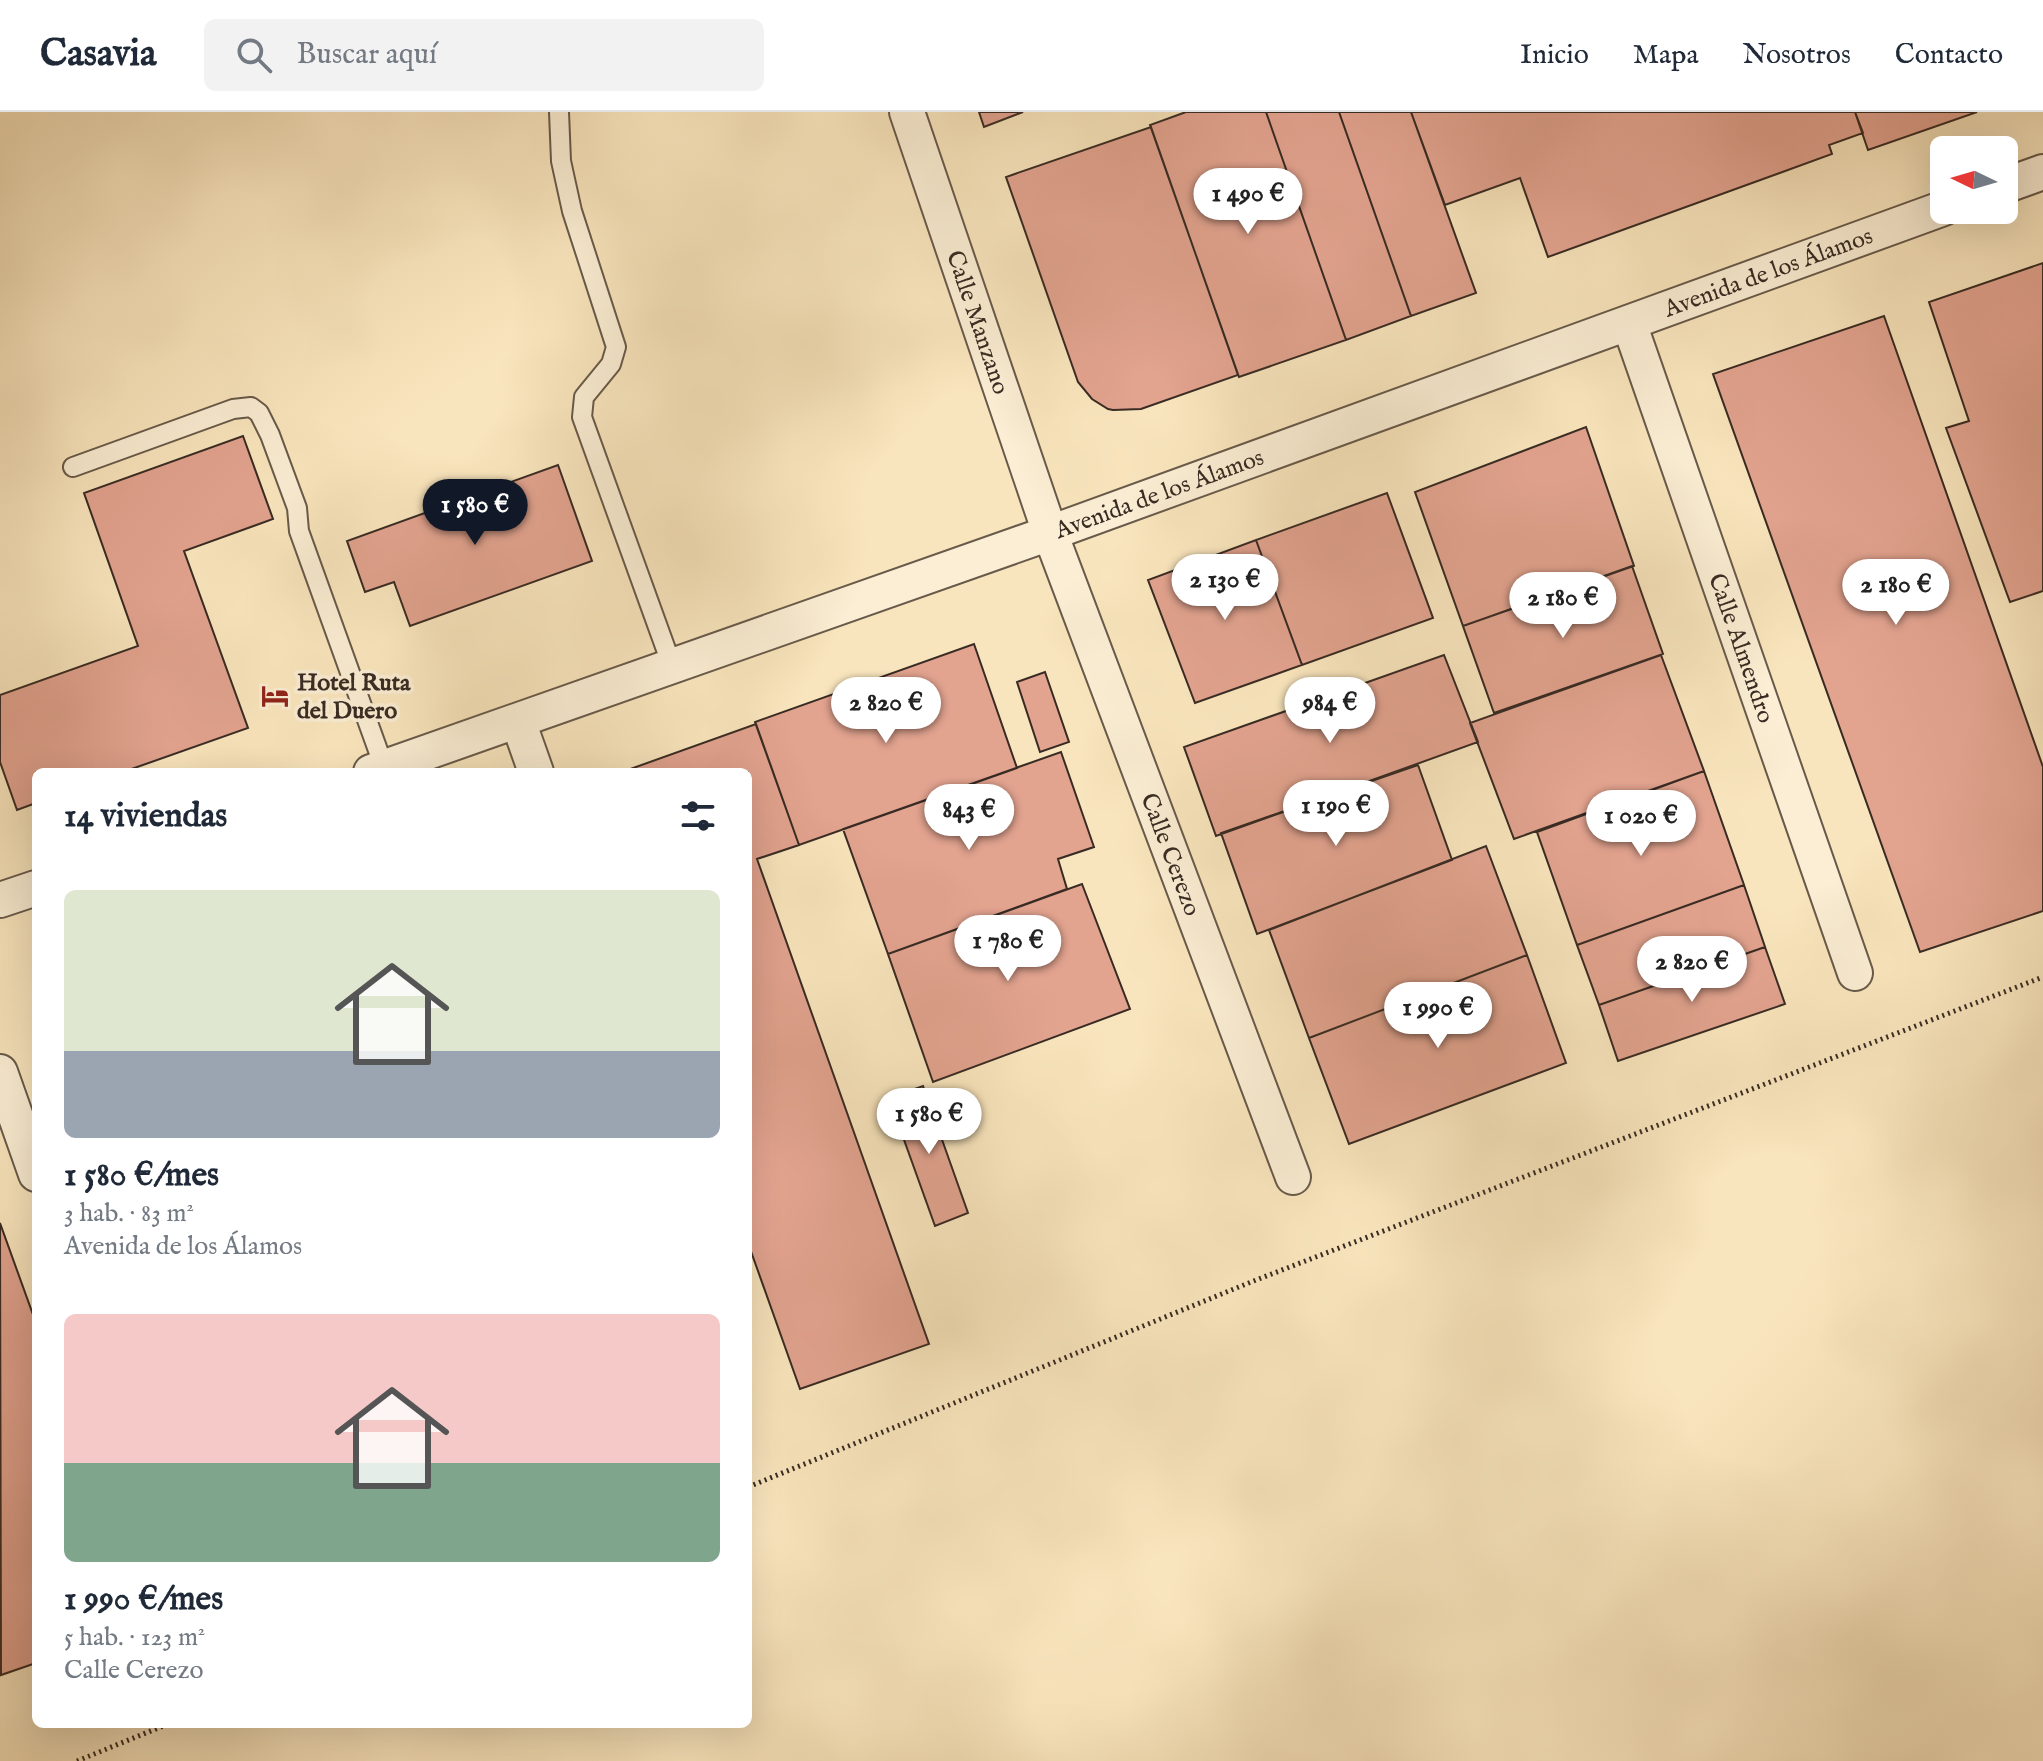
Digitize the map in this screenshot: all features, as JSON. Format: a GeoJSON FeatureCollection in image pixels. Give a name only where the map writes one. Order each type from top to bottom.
{"type":"FeatureCollection","features":[{"type":"Feature","properties":{"kind":"street","name":"Calle Manzano"},"geometry":{"type":"LineString","coordinates":[[907,112],[1050,533]]}},
{"type":"Feature","properties":{"kind":"street"},"geometry":{"type":"LineString","coordinates":[[2018,181],[2043,172]]}},
{"type":"Feature","properties":{"kind":"street","name":"Avenida de los Álamos"},"geometry":{"type":"LineString","coordinates":[[384,768],[1050,533],[1930,213]]}},
{"type":"Feature","properties":{"kind":"street","name":"Calle Almendro"},"geometry":{"type":"LineString","coordinates":[[1629,323],[1855,973]]}},
{"type":"Feature","properties":{"kind":"street","name":"Calle Cerezo"},"geometry":{"type":"LineString","coordinates":[[1050,533],[1293,1177]]}},
{"type":"Feature","properties":{"kind":"street"},"geometry":{"type":"LineString","coordinates":[[518,721],[535,768]]}},
{"type":"Feature","properties":{"kind":"street"},"geometry":{"type":"LineString","coordinates":[[0,900],[32,889]]}},
{"type":"Feature","properties":{"kind":"street"},"geometry":{"type":"LineString","coordinates":[[0,1072],[32,1163]]}},
{"type":"Feature","properties":{"kind":"lane"},"geometry":{"type":"LineString","coordinates":[[559,112],[561,161],[572,211],[616,347],[611,364],[584,397],[582,417],[672,666]]}},
{"type":"Feature","properties":{"kind":"lane"},"geometry":{"type":"LineString","coordinates":[[73,467],[233,409],[251,407],[259,413],[297,508],[299,531],[377,768]]}},
{"type":"Feature","properties":{"kind":"path"},"geometry":{"type":"LineString","coordinates":[[752,1485],[1256,1280],[2043,977]]}},
{"type":"Feature","properties":{"kind":"path"},"geometry":{"type":"LineString","coordinates":[[77,1761],[158,1728]]}},
{"type":"Feature","properties":{"kind":"building"},"geometry":{"type":"Polygon","coordinates":[[[979,112],[1023,112],[984,127],[979,112]]]}},
{"type":"Feature","properties":{"kind":"building"},"geometry":{"type":"Polygon","coordinates":[[[1186,112],[1266,112],[1346,340],[1239,377],[1150,125],[1186,112]]]}},
{"type":"Feature","properties":{"kind":"building"},"geometry":{"type":"Polygon","coordinates":[[[1266,112],[1339,112],[1411,316],[1346,340],[1266,112]]]}},
{"type":"Feature","properties":{"kind":"building"},"geometry":{"type":"Polygon","coordinates":[[[1339,112],[1411,112],[1476,293],[1411,316],[1339,112]]]}},
{"type":"Feature","properties":{"kind":"building"},"geometry":{"type":"Polygon","coordinates":[[[1411,112],[1855,112],[1863,133],[1829,145],[1832,154],[1548,257],[1520,178],[1445,205],[1411,112]]]}},
{"type":"Feature","properties":{"kind":"building"},"geometry":{"type":"Polygon","coordinates":[[[1855,112],[1977,112],[1868,150],[1855,112]]]}},
{"type":"Feature","properties":{"kind":"building"},"geometry":{"type":"Polygon","coordinates":[[[1151,127],[1238,375],[1141,409],[1113,410],[1092,399],[1078,382],[1006,177],[1151,127]]]}},
{"type":"Feature","properties":{"kind":"building"},"geometry":{"type":"Polygon","coordinates":[[[2043,263],[2043,591],[2010,602],[1946,428],[1969,421],[1929,302],[2043,263]]]}},
{"type":"Feature","properties":{"kind":"building"},"geometry":{"type":"Polygon","coordinates":[[[1884,316],[2043,767],[2043,911],[1920,952],[1713,374],[1884,316]]]}},
{"type":"Feature","properties":{"kind":"building"},"geometry":{"type":"Polygon","coordinates":[[[1586,427],[1634,566],[1463,626],[1415,492],[1586,427]]]}},
{"type":"Feature","properties":{"kind":"building"},"geometry":{"type":"Polygon","coordinates":[[[243,436],[273,519],[184,551],[248,728],[134,768],[32,768],[32,804],[17,810],[0,762],[0,695],[138,646],[84,493],[243,436]]]}},
{"type":"Feature","properties":{"kind":"building"},"geometry":{"type":"Polygon","coordinates":[[[558,465],[592,561],[410,626],[394,582],[365,592],[347,541],[558,465]]]}},
{"type":"Feature","properties":{"kind":"building"},"geometry":{"type":"Polygon","coordinates":[[[1387,493],[1433,618],[1302,665],[1256,540],[1387,493]]]}},
{"type":"Feature","properties":{"kind":"building"},"geometry":{"type":"Polygon","coordinates":[[[1256,540],[1302,665],[1195,703],[1148,580],[1256,540]]]}},
{"type":"Feature","properties":{"kind":"building"},"geometry":{"type":"Polygon","coordinates":[[[1632,566],[1663,654],[1494,713],[1463,626],[1632,566]]]}},
{"type":"Feature","properties":{"kind":"building"},"geometry":{"type":"Polygon","coordinates":[[[974,644],[1017,768],[799,845],[755,722],[974,644]]]}},
{"type":"Feature","properties":{"kind":"building"},"geometry":{"type":"Polygon","coordinates":[[[1444,655],[1478,742],[1216,836],[1184,747],[1444,655]]]}},
{"type":"Feature","properties":{"kind":"building"},"geometry":{"type":"Polygon","coordinates":[[[1661,655],[1704,771],[1514,839],[1470,723],[1661,655]]]}},
{"type":"Feature","properties":{"kind":"building"},"geometry":{"type":"Polygon","coordinates":[[[1045,672],[1069,742],[1040,752],[1017,682],[1045,672]]]}},
{"type":"Feature","properties":{"kind":"building"},"geometry":{"type":"Polygon","coordinates":[[[756,724],[799,845],[757,859],[929,1344],[800,1389],[752,1254],[752,768],[633,768],[756,724]]]}},
{"type":"Feature","properties":{"kind":"building"},"geometry":{"type":"Polygon","coordinates":[[[1061,752],[1094,847],[1058,859],[1067,889],[888,954],[843,829],[1061,752]]]}},
{"type":"Feature","properties":{"kind":"building"},"geometry":{"type":"Polygon","coordinates":[[[1418,765],[1452,860],[1257,934],[1221,833],[1418,765]]]}},
{"type":"Feature","properties":{"kind":"building"},"geometry":{"type":"Polygon","coordinates":[[[1704,771],[1744,885],[1577,945],[1537,832],[1704,771]]]}},
{"type":"Feature","properties":{"kind":"building"},"geometry":{"type":"Polygon","coordinates":[[[1486,846],[1527,955],[1309,1038],[1269,930],[1486,846]]]}},
{"type":"Feature","properties":{"kind":"building"},"geometry":{"type":"Polygon","coordinates":[[[1082,884],[1130,1009],[933,1082],[888,954],[1082,884]]]}},
{"type":"Feature","properties":{"kind":"building"},"geometry":{"type":"Polygon","coordinates":[[[1744,885],[1765,947],[1599,1005],[1577,945],[1744,885]]]}},
{"type":"Feature","properties":{"kind":"building"},"geometry":{"type":"Polygon","coordinates":[[[1765,947],[1785,1004],[1618,1061],[1599,1005],[1765,947]]]}},
{"type":"Feature","properties":{"kind":"building"},"geometry":{"type":"Polygon","coordinates":[[[1527,955],[1566,1063],[1349,1144],[1309,1038],[1527,955]]]}},
{"type":"Feature","properties":{"kind":"building"},"geometry":{"type":"Polygon","coordinates":[[[923,1086],[968,1213],[935,1226],[889,1098],[923,1086]]]}},
{"type":"Feature","properties":{"kind":"building"},"geometry":{"type":"Polygon","coordinates":[[[0,1223],[32,1312],[32,1664],[1,1675],[0,1223]]]}},
{"type":"Feature","properties":{"kind":"place","name":"Hotel Ruta del Duero"},"geometry":{"type":"Point","coordinates":[275,696]}}]}
